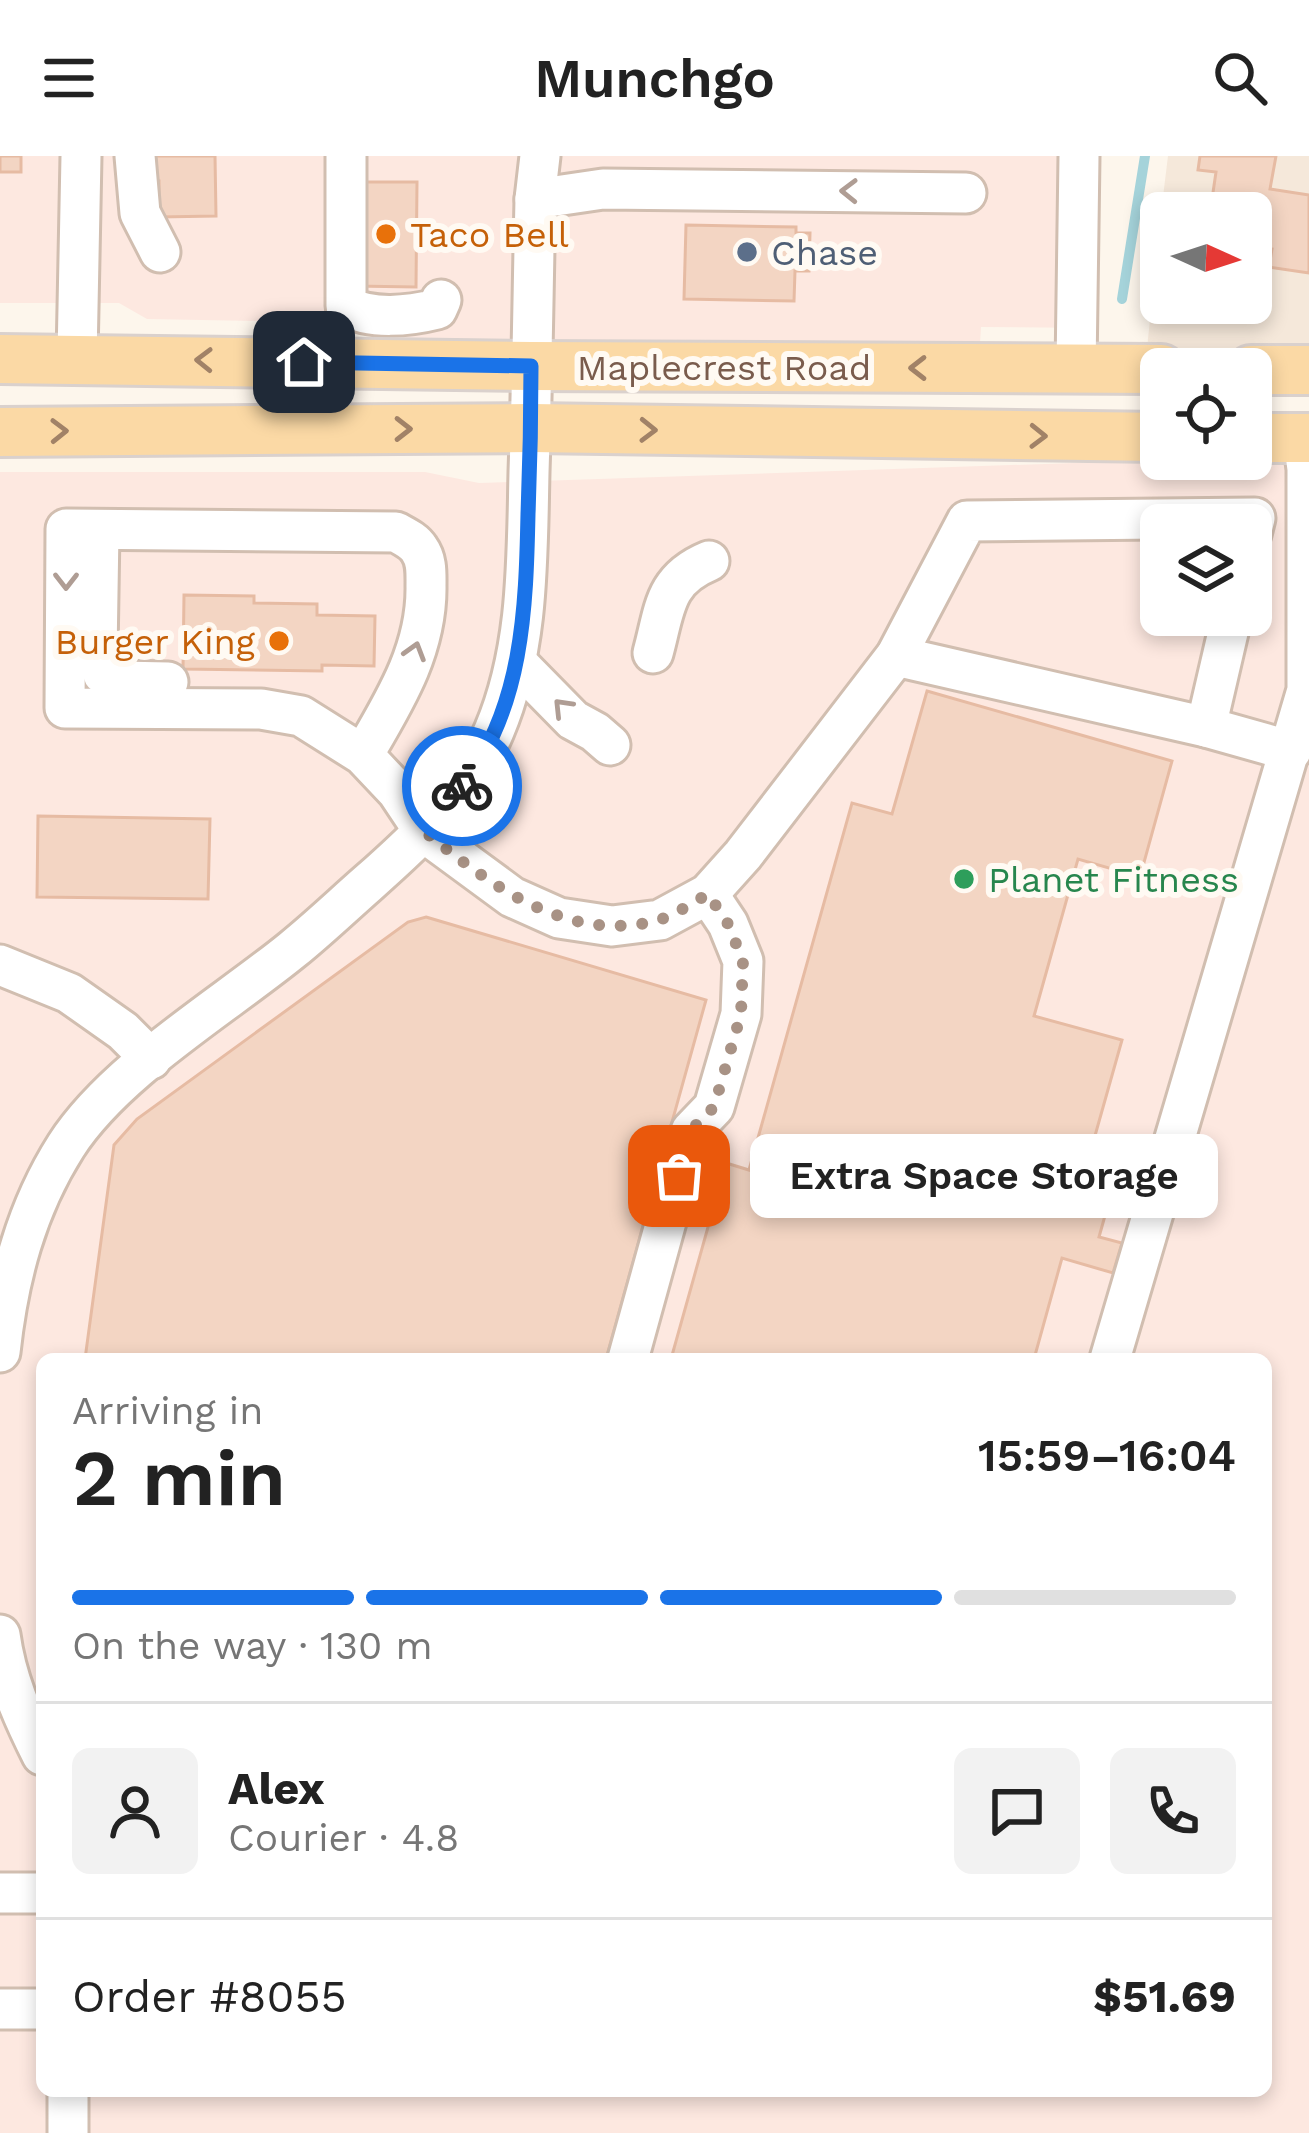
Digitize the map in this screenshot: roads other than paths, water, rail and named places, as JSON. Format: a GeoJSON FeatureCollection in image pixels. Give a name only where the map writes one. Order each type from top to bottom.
{"type":"FeatureCollection","features":[{"type":"Feature","properties":{"kind":"main road","name":"Maplecrest Road"},"geometry":{"type":"LineString","coordinates":[[0,359],[1140,370]]}},
{"type":"Feature","properties":{"kind":"main road"},"geometry":{"type":"LineString","coordinates":[[1272,370],[1309,370]]}},
{"type":"Feature","properties":{"kind":"main road","name":"Maplecrest Road"},"geometry":{"type":"LineString","coordinates":[[0,432],[531,428],[1140,437]]}},
{"type":"Feature","properties":{"kind":"main road"},"geometry":{"type":"LineString","coordinates":[[1272,438],[1306,438]]}},
{"type":"Feature","properties":{"kind":"lane"},"geometry":{"type":"LineString","coordinates":[[134,156],[140,213],[160,252]]}},
{"type":"Feature","properties":{"kind":"lane"},"geometry":{"type":"LineString","coordinates":[[346,156],[346,306],[372,314],[415,314],[437,309],[441,300]]}},
{"type":"Feature","properties":{"kind":"lane"},"geometry":{"type":"LineString","coordinates":[[0,1352],[9,1250],[67,1144],[106,1096],[292,950],[425,832],[472,772],[493,734],[517,663],[527,561],[535,199],[540,156]]}},
{"type":"Feature","properties":{"kind":"lane"},"geometry":{"type":"LineString","coordinates":[[1076,369],[1079,156]]}},
{"type":"Feature","properties":{"kind":"lane"},"geometry":{"type":"LineString","coordinates":[[77,358],[79,157]]}},
{"type":"Feature","properties":{"kind":"lane"},"geometry":{"type":"LineString","coordinates":[[535,199],[604,189],[966,193]]}},
{"type":"Feature","properties":{"kind":"lane"},"geometry":{"type":"LineString","coordinates":[[1112,1353],[1307,690],[1306,438]]}},
{"type":"Feature","properties":{"kind":"lane"},"geometry":{"type":"LineString","coordinates":[[363,755],[401,690],[418,643],[426,594],[425,561],[417,544],[396,532],[66,529],[65,708],[261,709],[301,716],[363,755],[397,791],[425,832],[512,897],[560,918],[613,926],[660,920],[708,894],[743,855],[896,656],[968,521],[1140,519]]}},
{"type":"Feature","properties":{"kind":"lane"},"geometry":{"type":"LineString","coordinates":[[653,653],[670,591],[686,571],[709,561]]}},
{"type":"Feature","properties":{"kind":"lane"},"geometry":{"type":"LineString","coordinates":[[1206,727],[1227,636]]}},
{"type":"Feature","properties":{"kind":"lane"},"geometry":{"type":"LineString","coordinates":[[896,656],[1291,751]]}},
{"type":"Feature","properties":{"kind":"lane"},"geometry":{"type":"LineString","coordinates":[[517,663],[573,720],[610,745]]}},
{"type":"Feature","properties":{"kind":"lane"},"geometry":{"type":"LineString","coordinates":[[630,1353],[691,1130],[714,1107],[741,1014],[743,961],[728,924],[708,894]]}},
{"type":"Feature","properties":{"kind":"lane"},"geometry":{"type":"LineString","coordinates":[[0,965],[69,993],[123,1030],[151,1059]]}},
{"type":"Feature","properties":{"kind":"lane"},"geometry":{"type":"LineString","coordinates":[[0,1635],[15,1699],[36,1743]]}},
{"type":"Feature","properties":{"kind":"lane"},"geometry":{"type":"LineString","coordinates":[[0,1893],[36,1893]]}},
{"type":"Feature","properties":{"kind":"lane"},"geometry":{"type":"LineString","coordinates":[[0,2009],[36,2009]]}},
{"type":"Feature","properties":{"kind":"lane"},"geometry":{"type":"LineString","coordinates":[[68,2097],[68,2133]]}},
{"type":"Feature","properties":{"kind":"waterway"},"geometry":{"type":"LineString","coordinates":[[1122,299],[1145,156]]}},
{"type":"Feature","properties":{"kind":"place","name":"Taco Bell"},"geometry":{"type":"Point","coordinates":[386,234]}},
{"type":"Feature","properties":{"kind":"place","name":"Chase"},"geometry":{"type":"Point","coordinates":[747,252]}},
{"type":"Feature","properties":{"kind":"place","name":"Burger King"},"geometry":{"type":"Point","coordinates":[279,641]}},
{"type":"Feature","properties":{"kind":"place","name":"Planet Fitness"},"geometry":{"type":"Point","coordinates":[964,879]}},
{"type":"Feature","properties":{"kind":"place","name":"Extra Space Storage"},"geometry":{"type":"Point","coordinates":[679,1176]}}]}
